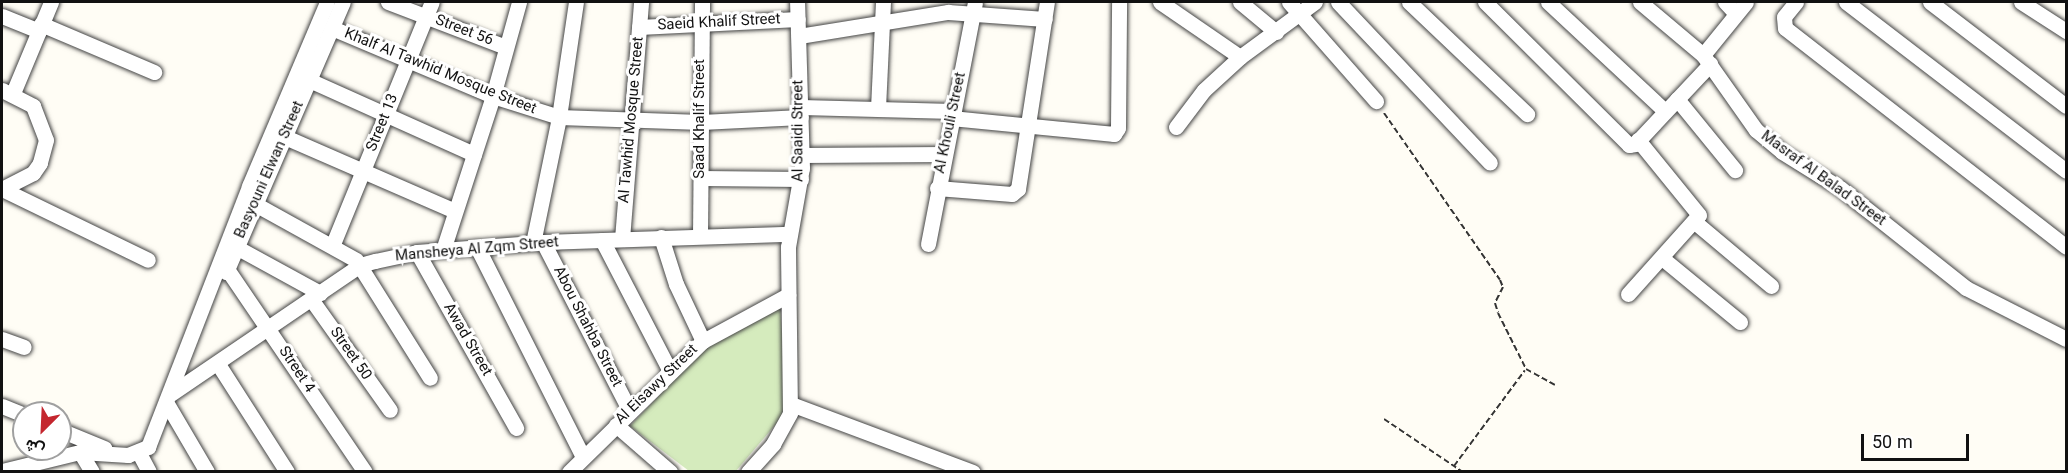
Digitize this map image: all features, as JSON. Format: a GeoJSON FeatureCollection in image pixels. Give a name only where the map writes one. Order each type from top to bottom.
{"type":"FeatureCollection","features":[{"type":"Feature","properties":{"kind":"street"},"geometry":{"type":"LineString","coordinates":[[2,189],[33,173],[42,157],[46,140],[33,106],[7,91],[51,2]]}},
{"type":"Feature","properties":{"kind":"street","name":"Basyouni Elwan Street"},"geometry":{"type":"LineString","coordinates":[[139,453],[151,442],[249,186],[327,2]]}},
{"type":"Feature","properties":{"kind":"street","name":"Basyouni Elwan Street"},"geometry":{"type":"LineString","coordinates":[[193,336],[227,269],[343,2]]}},
{"type":"Feature","properties":{"kind":"street","name":"Street 56"},"geometry":{"type":"LineString","coordinates":[[388,2],[506,47]]}},
{"type":"Feature","properties":{"kind":"street","name":"Street 13"},"geometry":{"type":"LineString","coordinates":[[333,244],[432,2]]}},
{"type":"Feature","properties":{"kind":"street"},"geometry":{"type":"LineString","coordinates":[[443,250],[493,96],[519,2]]}},
{"type":"Feature","properties":{"kind":"street"},"geometry":{"type":"LineString","coordinates":[[538,243],[576,2]]}},
{"type":"Feature","properties":{"kind":"street","name":"Al Tawhid Mosque Street"},"geometry":{"type":"LineString","coordinates":[[622,239],[641,2]]}},
{"type":"Feature","properties":{"kind":"street","name":"Saad Khalif Street"},"geometry":{"type":"LineString","coordinates":[[700,236],[702,2]]}},
{"type":"Feature","properties":{"kind":"street","name":"Al Saaidi Street"},"geometry":{"type":"LineString","coordinates":[[791,404],[788,295],[790,234],[801,179],[802,155],[797,2]]}},
{"type":"Feature","properties":{"kind":"street"},"geometry":{"type":"LineString","coordinates":[[878,108],[883,2]]}},
{"type":"Feature","properties":{"kind":"street"},"geometry":{"type":"LineString","coordinates":[[937,188],[1015,192],[1028,127],[1047,2]]}},
{"type":"Feature","properties":{"kind":"street","name":"Khalf Al Tawhid Mosque Street"},"geometry":{"type":"LineString","coordinates":[[332,28],[493,96],[559,117],[701,122],[801,112],[878,108],[1112,135],[1118,128],[1119,2]]}},
{"type":"Feature","properties":{"kind":"street"},"geometry":{"type":"LineString","coordinates":[[1160,2],[1240,57]]}},
{"type":"Feature","properties":{"kind":"street"},"geometry":{"type":"LineString","coordinates":[[1240,2],[1276,32]]}},
{"type":"Feature","properties":{"kind":"street"},"geometry":{"type":"LineString","coordinates":[[1289,2],[1376,101]]}},
{"type":"Feature","properties":{"kind":"street"},"geometry":{"type":"LineString","coordinates":[[1176,127],[1204,90],[1240,57],[1315,2]]}},
{"type":"Feature","properties":{"kind":"street"},"geometry":{"type":"LineString","coordinates":[[1338,2],[1490,163]]}},
{"type":"Feature","properties":{"kind":"street"},"geometry":{"type":"LineString","coordinates":[[1409,2],[1527,114]]}},
{"type":"Feature","properties":{"kind":"street"},"geometry":{"type":"LineString","coordinates":[[1485,2],[1626,144],[1638,140],[1677,99],[1707,59],[1741,8],[1725,2]]}},
{"type":"Feature","properties":{"kind":"street"},"geometry":{"type":"LineString","coordinates":[[1548,2],[1665,111]]}},
{"type":"Feature","properties":{"kind":"street","name":"Masraf Al Balad Street"},"geometry":{"type":"LineString","coordinates":[[1640,2],[1707,59],[1756,130],[1782,152],[1840,188],[1966,288],[2067,339]]}},
{"type":"Feature","properties":{"kind":"street"},"geometry":{"type":"LineString","coordinates":[[1796,2],[1784,17],[1785,27],[2067,247]]}},
{"type":"Feature","properties":{"kind":"street"},"geometry":{"type":"LineString","coordinates":[[1846,2],[2067,171]]}},
{"type":"Feature","properties":{"kind":"street"},"geometry":{"type":"LineString","coordinates":[[1930,2],[2067,106]]}},
{"type":"Feature","properties":{"kind":"street"},"geometry":{"type":"LineString","coordinates":[[2021,2],[2067,31]]}},
{"type":"Feature","properties":{"kind":"street"},"geometry":{"type":"LineString","coordinates":[[799,36],[975,7],[1045,19]]}},
{"type":"Feature","properties":{"kind":"street","name":"Al Khouli Street"},"geometry":{"type":"LineString","coordinates":[[928,244],[937,188],[975,7]]}},
{"type":"Feature","properties":{"kind":"street"},"geometry":{"type":"LineString","coordinates":[[2,16],[40,28],[154,72]]}},
{"type":"Feature","properties":{"kind":"street","name":"Saeid Khalif Street"},"geometry":{"type":"LineString","coordinates":[[639,27],[798,19]]}},
{"type":"Feature","properties":{"kind":"street"},"geometry":{"type":"LineString","coordinates":[[309,80],[474,154]]}},
{"type":"Feature","properties":{"kind":"street"},"geometry":{"type":"LineString","coordinates":[[1677,99],[1735,170]]}},
{"type":"Feature","properties":{"kind":"street"},"geometry":{"type":"LineString","coordinates":[[285,137],[455,211]]}},
{"type":"Feature","properties":{"kind":"street"},"geometry":{"type":"LineString","coordinates":[[1628,294],[1696,223],[1699,211],[1638,140]]}},
{"type":"Feature","properties":{"kind":"street"},"geometry":{"type":"LineString","coordinates":[[802,155],[944,154]]}},
{"type":"Feature","properties":{"kind":"street"},"geometry":{"type":"LineString","coordinates":[[701,178],[801,179]]}},
{"type":"Feature","properties":{"kind":"street"},"geometry":{"type":"LineString","coordinates":[[2,189],[148,260]]}},
{"type":"Feature","properties":{"kind":"street"},"geometry":{"type":"LineString","coordinates":[[255,204],[333,244],[360,266],[430,378]]}},
{"type":"Feature","properties":{"kind":"street"},"geometry":{"type":"LineString","coordinates":[[1696,223],[1771,286]]}},
{"type":"Feature","properties":{"kind":"street","name":"Mansheya Al Zqm Street"},"geometry":{"type":"LineString","coordinates":[[167,398],[360,266],[417,252],[477,247],[661,237],[790,234]]}},
{"type":"Feature","properties":{"kind":"street"},"geometry":{"type":"LineString","coordinates":[[661,237],[676,285],[703,341]]}},
{"type":"Feature","properties":{"kind":"street"},"geometry":{"type":"LineString","coordinates":[[602,240],[670,371]]}},
{"type":"Feature","properties":{"kind":"street","name":"Abou Shahba Street"},"geometry":{"type":"LineString","coordinates":[[538,243],[630,411]]}},
{"type":"Feature","properties":{"kind":"street"},"geometry":{"type":"LineString","coordinates":[[236,247],[315,296]]}},
{"type":"Feature","properties":{"kind":"street"},"geometry":{"type":"LineString","coordinates":[[477,247],[583,457]]}},
{"type":"Feature","properties":{"kind":"street","name":"Awad Street"},"geometry":{"type":"LineString","coordinates":[[417,252],[516,428]]}},
{"type":"Feature","properties":{"kind":"street"},"geometry":{"type":"LineString","coordinates":[[1662,258],[1740,322]]}},
{"type":"Feature","properties":{"kind":"street","name":"Street 4"},"geometry":{"type":"LineString","coordinates":[[227,269],[364,471]]}},
{"type":"Feature","properties":{"kind":"street","name":"Al Eisawy Street"},"geometry":{"type":"LineString","coordinates":[[569,471],[703,341],[788,295]]}},
{"type":"Feature","properties":{"kind":"street","name":"Street 50"},"geometry":{"type":"LineString","coordinates":[[315,296],[390,410]]}},
{"type":"Feature","properties":{"kind":"street"},"geometry":{"type":"LineString","coordinates":[[2,339],[24,347]]}},
{"type":"Feature","properties":{"kind":"street"},"geometry":{"type":"LineString","coordinates":[[218,364],[287,471]]}},
{"type":"Feature","properties":{"kind":"street"},"geometry":{"type":"LineString","coordinates":[[167,398],[207,471]]}},
{"type":"Feature","properties":{"kind":"street"},"geometry":{"type":"LineString","coordinates":[[748,471],[779,435],[791,404],[973,471]]}},
{"type":"Feature","properties":{"kind":"street"},"geometry":{"type":"LineString","coordinates":[[616,425],[670,471]]}},
{"type":"Feature","properties":{"kind":"street"},"geometry":{"type":"LineString","coordinates":[[72,435],[117,453]]}},
{"type":"Feature","properties":{"kind":"street"},"geometry":{"type":"LineString","coordinates":[[2,471],[35,467],[80,452],[139,453],[149,471]]}},
{"type":"Feature","properties":{"kind":"street"},"geometry":{"type":"LineString","coordinates":[[80,452],[92,471]]}},
{"type":"Feature","properties":{"kind":"path"},"geometry":{"type":"LineString","coordinates":[[1376,101],[1500,280],[1503,287],[1495,303],[1526,369],[1555,385]]}},
{"type":"Feature","properties":{"kind":"path"},"geometry":{"type":"LineString","coordinates":[[1454,466],[1526,369]]}},
{"type":"Feature","properties":{"kind":"path"},"geometry":{"type":"LineString","coordinates":[[1384,419],[1463,471]]}},
{"type":"Feature","properties":{"kind":"green space"},"geometry":{"type":"Polygon","coordinates":[[[780,304],[786,399],[781,418],[736,471],[689,471],[630,426],[708,345],[780,304]]]}}]}
